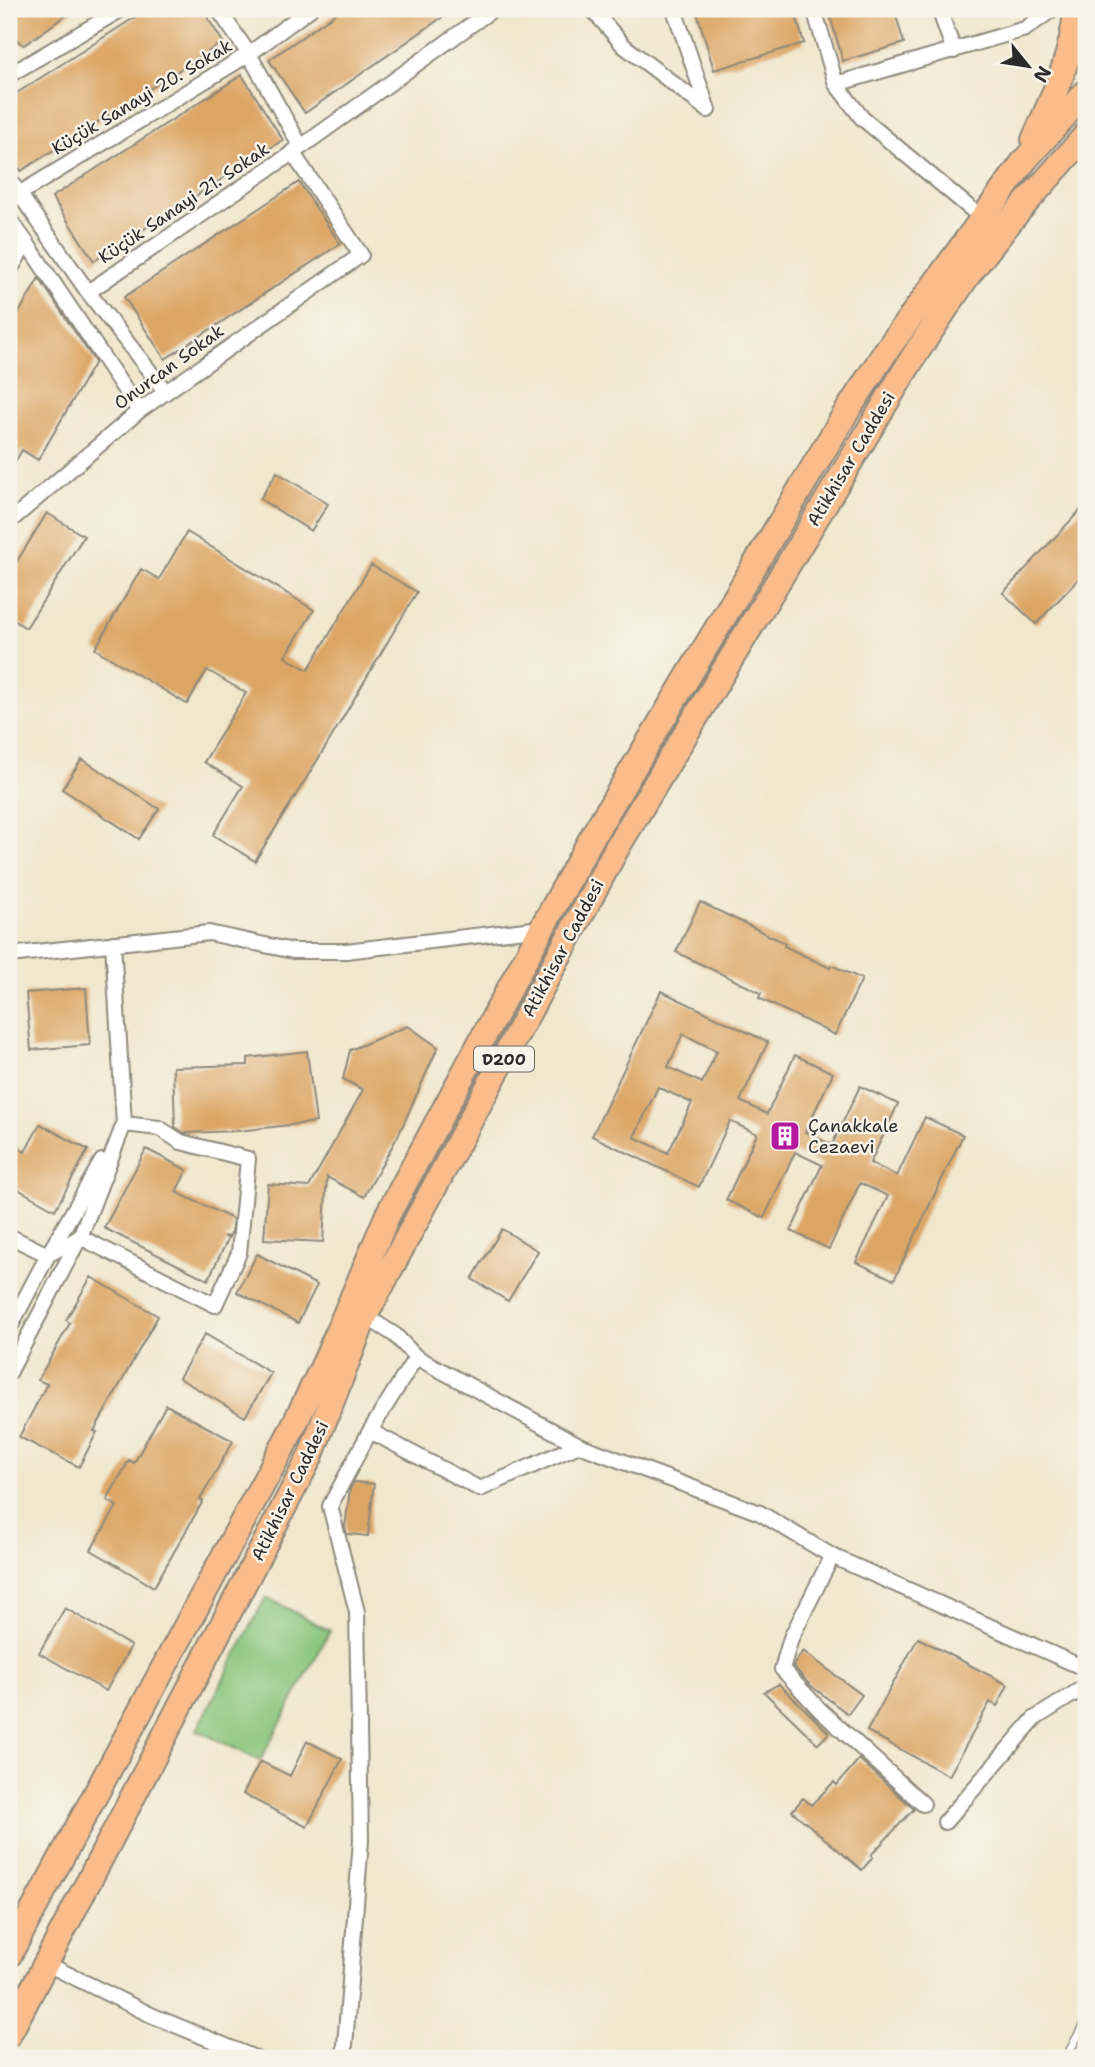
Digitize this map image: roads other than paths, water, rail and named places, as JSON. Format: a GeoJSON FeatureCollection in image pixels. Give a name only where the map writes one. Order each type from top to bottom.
{"type":"FeatureCollection","features":[{"type":"Feature","properties":{"kind":"highway"},"geometry":{"type":"LineString","coordinates":[[1025,160],[1062,79],[1074,32],[1076,9]]}},
{"type":"Feature","properties":{"kind":"highway","name":"Atikhisar Caddesi"},"geometry":{"type":"LineString","coordinates":[[9,1955],[288,1437],[326,1362],[388,1213],[616,796],[844,416],[886,351],[1025,160],[1086,92]]}},
{"type":"Feature","properties":{"kind":"highway","name":"Atikhisar Caddesi"},"geometry":{"type":"LineString","coordinates":[[9,2034],[310,1457],[365,1316],[618,846],[914,356],[976,264],[1086,135]]}},
{"type":"Feature","properties":{"kind":"highway"},"geometry":{"type":"LineString","coordinates":[[438,1124],[461,1136]]}},
{"type":"Feature","properties":{"kind":"street"},"geometry":{"type":"LineString","coordinates":[[9,75],[122,9]]}},
{"type":"Feature","properties":{"kind":"street"},"geometry":{"type":"LineString","coordinates":[[218,9],[249,54],[297,150]]}},
{"type":"Feature","properties":{"kind":"street","name":"Küçük Sanayi 20. Sokak"},"geometry":{"type":"LineString","coordinates":[[19,194],[249,54],[310,9]]}},
{"type":"Feature","properties":{"kind":"street","name":"Küçük Sanayi 21. Sokak"},"geometry":{"type":"LineString","coordinates":[[88,292],[297,150],[493,9]]}},
{"type":"Feature","properties":{"kind":"street"},"geometry":{"type":"LineString","coordinates":[[592,9],[624,46],[708,110],[674,9]]}},
{"type":"Feature","properties":{"kind":"street"},"geometry":{"type":"LineString","coordinates":[[814,9],[836,84],[862,118],[983,219]]}},
{"type":"Feature","properties":{"kind":"street"},"geometry":{"type":"LineString","coordinates":[[939,9],[954,51]]}},
{"type":"Feature","properties":{"kind":"street"},"geometry":{"type":"LineString","coordinates":[[836,84],[1026,29],[1053,9]]}},
{"type":"Feature","properties":{"kind":"street","name":"Onurcan Sokak"},"geometry":{"type":"LineString","coordinates":[[9,522],[165,391],[361,256],[297,150]]}},
{"type":"Feature","properties":{"kind":"street"},"geometry":{"type":"LineString","coordinates":[[9,179],[88,292],[165,391]]}},
{"type":"Feature","properties":{"kind":"street"},"geometry":{"type":"LineString","coordinates":[[9,219],[139,411]]}},
{"type":"Feature","properties":{"kind":"street"},"geometry":{"type":"LineString","coordinates":[[9,272],[26,242]]}},
{"type":"Feature","properties":{"kind":"street"},"geometry":{"type":"LineString","coordinates":[[9,955],[209,933],[293,951],[346,950],[542,928]]}},
{"type":"Feature","properties":{"kind":"street"},"geometry":{"type":"LineString","coordinates":[[9,1373],[80,1237],[124,1124],[113,943]]}},
{"type":"Feature","properties":{"kind":"street"},"geometry":{"type":"LineString","coordinates":[[80,1237],[215,1305],[239,1253],[247,1159],[181,1142],[159,1128],[124,1124]]}},
{"type":"Feature","properties":{"kind":"street"},"geometry":{"type":"LineString","coordinates":[[9,1329],[48,1255],[124,1124]]}},
{"type":"Feature","properties":{"kind":"street"},"geometry":{"type":"LineString","coordinates":[[9,1236],[48,1255]]}},
{"type":"Feature","properties":{"kind":"street"},"geometry":{"type":"LineString","coordinates":[[48,1255],[80,1237]]}},
{"type":"Feature","properties":{"kind":"street"},"geometry":{"type":"LineString","coordinates":[[365,1316],[395,1335],[416,1357],[579,1445],[760,1513],[832,1556],[1086,1669]]}},
{"type":"Feature","properties":{"kind":"street"},"geometry":{"type":"LineString","coordinates":[[344,2058],[361,1840],[357,1612],[330,1506],[370,1431],[416,1357]]}},
{"type":"Feature","properties":{"kind":"street"},"geometry":{"type":"LineString","coordinates":[[370,1431],[480,1489],[579,1445]]}},
{"type":"Feature","properties":{"kind":"street"},"geometry":{"type":"LineString","coordinates":[[832,1556],[790,1638],[782,1669],[820,1710],[923,1804]]}},
{"type":"Feature","properties":{"kind":"street"},"geometry":{"type":"LineString","coordinates":[[944,1822],[1034,1719],[1086,1686]]}},
{"type":"Feature","properties":{"kind":"street"},"geometry":{"type":"LineString","coordinates":[[45,1963],[151,2015],[255,2058]]}},
{"type":"Feature","properties":{"kind":"lane"},"geometry":{"type":"LineString","coordinates":[[1066,2058],[1086,2020]]}},
{"type":"Feature","properties":{"kind":"place","name":"Çanakkale Cezaevi"},"geometry":{"type":"Point","coordinates":[785,1136]}}]}
